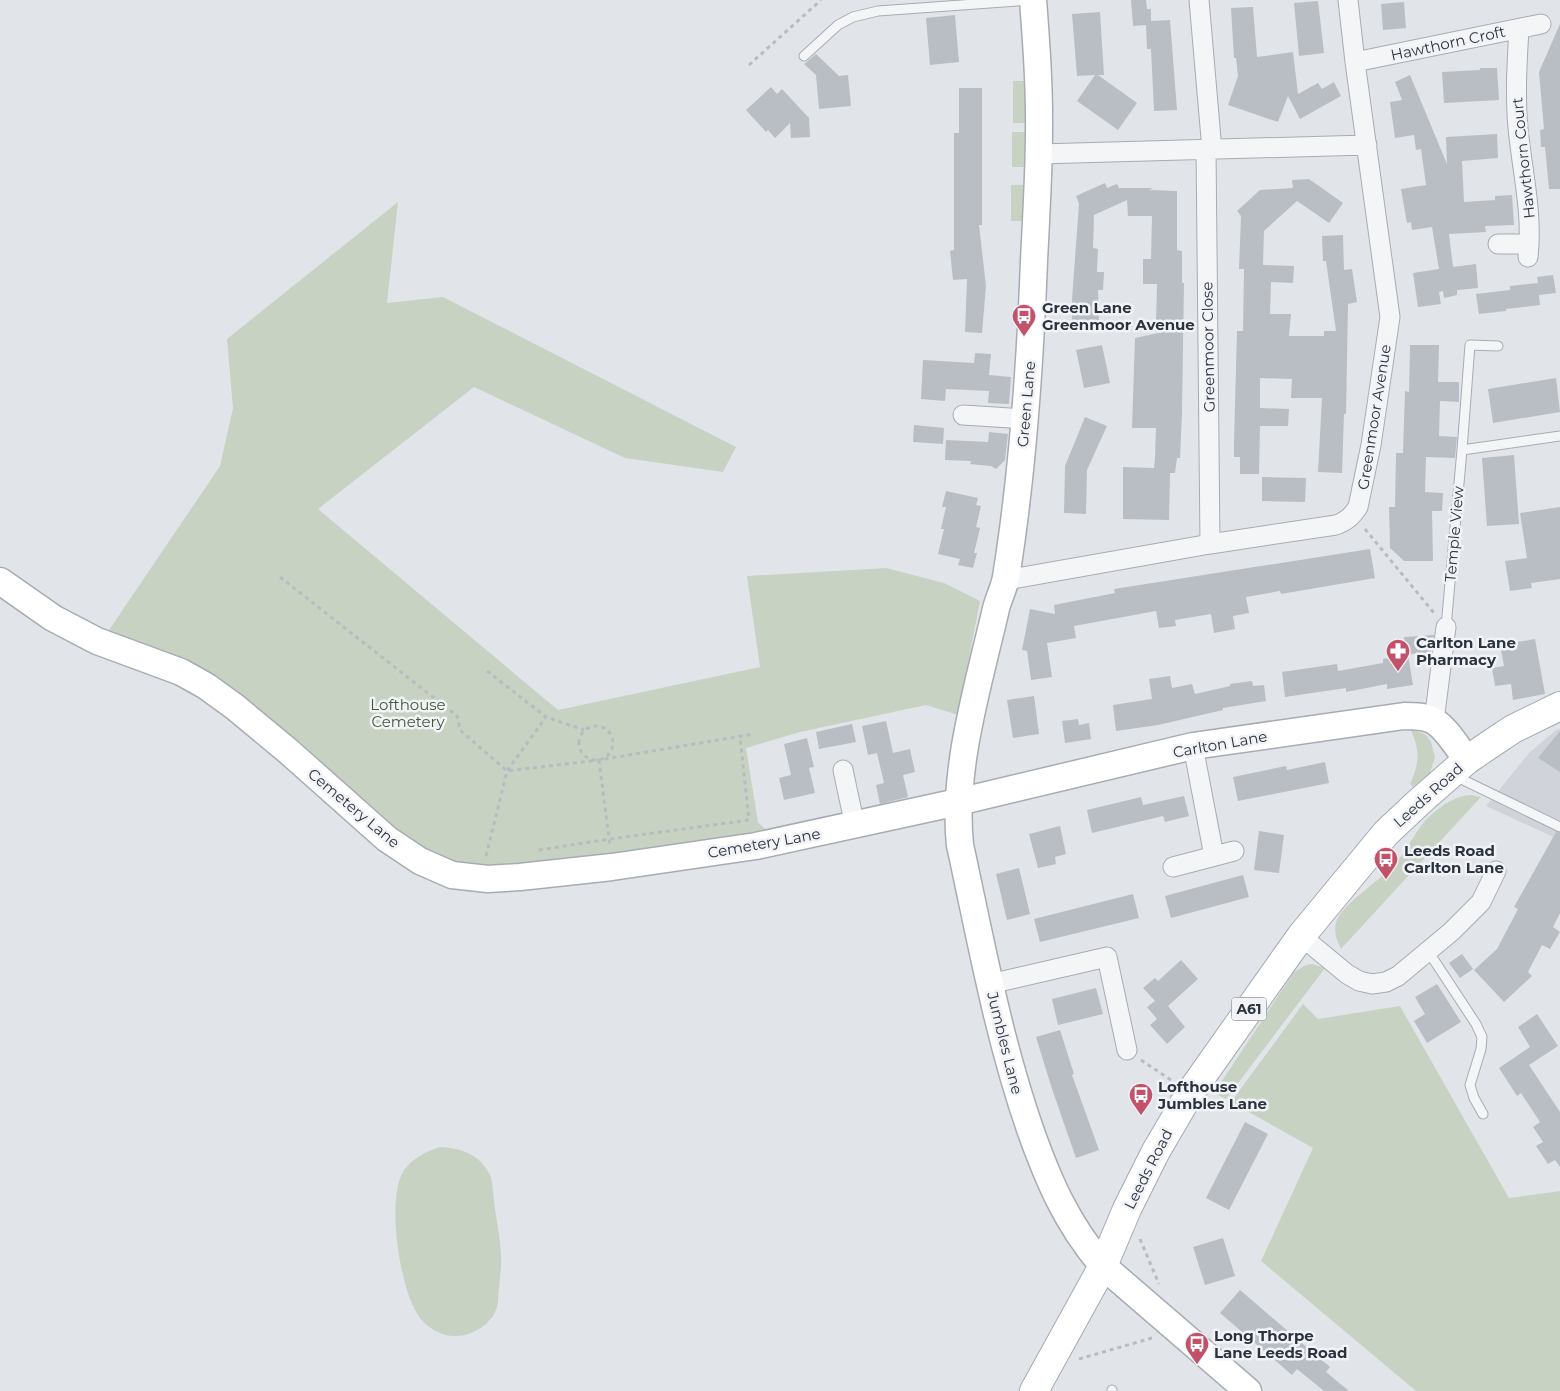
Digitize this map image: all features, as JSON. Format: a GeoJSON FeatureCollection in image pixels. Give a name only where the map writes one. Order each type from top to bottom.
{"type":"FeatureCollection","features":[{"type":"Feature","properties":{"kind":"main road","name":"Leeds Road"},"geometry":{"type":"LineString","coordinates":[[1034,1391],[1102,1266],[1127,1209],[1156,1151],[1190,1093],[1300,936],[1386,833],[1420,802],[1460,767],[1514,730],[1560,706]]}},
{"type":"Feature","properties":{"kind":"street","name":"Green Lane"},"geometry":{"type":"LineString","coordinates":[[958,802],[970,719],[996,608],[1006,580],[1026,419],[1032,333],[1038,154],[1038,78],[1032,0]]}},
{"type":"Feature","properties":{"kind":"street","name":"Greenmoor Close"},"geometry":{"type":"LineString","coordinates":[[1199,0],[1209,150],[1210,544]]}},
{"type":"Feature","properties":{"kind":"street","name":"Greenmoor Avenue"},"geometry":{"type":"LineString","coordinates":[[1348,0],[1390,317],[1371,445],[1361,497],[1353,515]]}},
{"type":"Feature","properties":{"kind":"street","name":"Hawthorn Croft"},"geometry":{"type":"LineString","coordinates":[[1355,62],[1541,24]]}},
{"type":"Feature","properties":{"kind":"street","name":"Hawthorn Court"},"geometry":{"type":"LineString","coordinates":[[1498,244],[1528,250],[1529,211],[1518,128],[1516,80],[1519,29]]}},
{"type":"Feature","properties":{"kind":"street"},"geometry":{"type":"LineString","coordinates":[[1038,154],[1366,145]]}},
{"type":"Feature","properties":{"kind":"street"},"geometry":{"type":"LineString","coordinates":[[963,415],[1026,419]]}},
{"type":"Feature","properties":{"kind":"street"},"geometry":{"type":"LineString","coordinates":[[1006,580],[1210,544],[1336,525],[1346,522],[1353,515]]}},
{"type":"Feature","properties":{"kind":"street","name":"Cemetery Lane"},"geometry":{"type":"LineString","coordinates":[[0,581],[53,618],[97,641],[181,672],[206,686],[235,707],[288,751],[387,839],[428,864],[452,875],[488,879],[612,867],[756,846],[855,826],[958,802]]}},
{"type":"Feature","properties":{"kind":"street","name":"Temple View"},"geometry":{"type":"LineString","coordinates":[[1434,721],[1446,627]]}},
{"type":"Feature","properties":{"kind":"street","name":"Carlton Lane"},"geometry":{"type":"LineString","coordinates":[[958,802],[1193,746],[1404,716],[1420,717],[1434,721]]}},
{"type":"Feature","properties":{"kind":"street"},"geometry":{"type":"LineString","coordinates":[[1434,721],[1447,733],[1460,767]]}},
{"type":"Feature","properties":{"kind":"street"},"geometry":{"type":"LineString","coordinates":[[1193,746],[1214,856]]}},
{"type":"Feature","properties":{"kind":"street"},"geometry":{"type":"LineString","coordinates":[[842,770],[855,826]]}},
{"type":"Feature","properties":{"kind":"street","name":"Jumbles Lane"},"geometry":{"type":"LineString","coordinates":[[958,802],[960,845],[1002,1038],[1018,1095],[1044,1169],[1070,1222],[1085,1246],[1102,1266],[1248,1391]]}},
{"type":"Feature","properties":{"kind":"street"},"geometry":{"type":"LineString","coordinates":[[1173,867],[1234,851]]}},
{"type":"Feature","properties":{"kind":"street"},"geometry":{"type":"LineString","coordinates":[[1300,936],[1347,974],[1359,981],[1372,984],[1386,982],[1398,976],[1451,932],[1481,902],[1496,871]]}},
{"type":"Feature","properties":{"kind":"street"},"geometry":{"type":"LineString","coordinates":[[990,984],[1107,957],[1127,1050]]}},
{"type":"Feature","properties":{"kind":"lane"},"geometry":{"type":"LineString","coordinates":[[804,56],[838,24],[853,17],[878,11],[1032,0]]}},
{"type":"Feature","properties":{"kind":"lane","name":"Temple View"},"geometry":{"type":"LineString","coordinates":[[1446,627],[1470,345],[1498,346]]}},
{"type":"Feature","properties":{"kind":"lane"},"geometry":{"type":"LineString","coordinates":[[1462,450],[1560,436]]}},
{"type":"Feature","properties":{"kind":"lane"},"geometry":{"type":"LineString","coordinates":[[1460,767],[1560,828]]}},
{"type":"Feature","properties":{"kind":"lane"},"geometry":{"type":"LineString","coordinates":[[1428,951],[1476,1024],[1482,1037],[1481,1049],[1470,1085],[1474,1098],[1483,1114]]}},
{"type":"Feature","properties":{"kind":"path"},"geometry":{"type":"LineString","coordinates":[[749,65],[821,0]]}},
{"type":"Feature","properties":{"kind":"path"},"geometry":{"type":"LineString","coordinates":[[1353,515],[1446,627]]}},
{"type":"Feature","properties":{"kind":"path"},"geometry":{"type":"LineString","coordinates":[[280,576],[457,716],[460,730],[507,771],[599,760],[740,738],[754,734]]}},
{"type":"Feature","properties":{"kind":"path"},"geometry":{"type":"LineString","coordinates":[[487,672],[546,717],[584,730]]}},
{"type":"Feature","properties":{"kind":"path"},"geometry":{"type":"LineString","coordinates":[[495,857],[486,858],[507,771],[546,717]]}},
{"type":"Feature","properties":{"kind":"path"},"geometry":{"type":"LineString","coordinates":[[592,725],[606,728],[612,735],[614,743],[606,758],[599,760],[590,759],[582,754],[578,746],[579,737],[584,730],[592,725]]}},
{"type":"Feature","properties":{"kind":"path"},"geometry":{"type":"LineString","coordinates":[[534,851],[610,838],[749,820],[740,738]]}},
{"type":"Feature","properties":{"kind":"path"},"geometry":{"type":"LineString","coordinates":[[599,760],[610,838],[612,867]]}},
{"type":"Feature","properties":{"kind":"path"},"geometry":{"type":"LineString","coordinates":[[1127,1050],[1190,1093]]}},
{"type":"Feature","properties":{"kind":"shaded area"},"geometry":{"type":"Polygon","coordinates":[[[1560,729],[1560,840],[1486,806],[1529,753],[1556,730],[1560,729]]]}},
{"type":"Feature","properties":{"kind":"green space"},"geometry":{"type":"Polygon","coordinates":[[[1013,81],[1028,81],[1028,123],[1013,123],[1013,81]]]}},
{"type":"Feature","properties":{"kind":"green space"},"geometry":{"type":"Polygon","coordinates":[[[1012,132],[1027,132],[1027,167],[1012,167],[1012,132]]]}},
{"type":"Feature","properties":{"kind":"green space"},"geometry":{"type":"Polygon","coordinates":[[[1011,185],[1026,185],[1026,221],[1011,221],[1011,185]]]}},
{"type":"Feature","properties":{"kind":"green space","name":"Lofthouse Cemetery"},"geometry":{"type":"Polygon","coordinates":[[[398,202],[387,303],[443,297],[736,447],[723,472],[625,458],[474,387],[318,509],[558,710],[760,667],[747,576],[886,568],[944,583],[980,601],[958,715],[926,705],[800,732],[746,748],[758,822],[767,831],[500,868],[453,864],[430,854],[107,633],[220,466],[233,408],[227,339],[398,202]]]}},
{"type":"Feature","properties":{"kind":"green space"},"geometry":{"type":"Polygon","coordinates":[[[1410,728],[1426,735],[1431,742],[1435,757],[1430,773],[1413,787],[1410,784],[1416,769],[1418,756],[1416,743],[1410,728]]]}},
{"type":"Feature","properties":{"kind":"green space"},"geometry":{"type":"Polygon","coordinates":[[[1471,795],[1481,797],[1341,949],[1335,931],[1337,920],[1341,913],[1354,899],[1392,867],[1403,854],[1420,827],[1431,815],[1450,801],[1471,795]]]}},
{"type":"Feature","properties":{"kind":"green space"},"geometry":{"type":"Polygon","coordinates":[[[1312,964],[1325,968],[1226,1099],[1214,1093],[1294,972],[1306,965],[1312,964]]]}},
{"type":"Feature","properties":{"kind":"green space"},"geometry":{"type":"Polygon","coordinates":[[[1303,1004],[1318,1019],[1400,1006],[1509,1198],[1560,1191],[1560,1391],[1416,1391],[1261,1261],[1313,1148],[1231,1102],[1303,1004]]]}},
{"type":"Feature","properties":{"kind":"green space"},"geometry":{"type":"Polygon","coordinates":[[[440,1147],[457,1149],[477,1158],[488,1172],[492,1184],[501,1258],[498,1300],[495,1313],[482,1328],[457,1336],[442,1334],[432,1329],[420,1318],[413,1305],[401,1268],[396,1224],[398,1186],[403,1172],[419,1156],[440,1147]]]}},
{"type":"Feature","properties":{"kind":"building"},"geometry":{"type":"Polygon","coordinates":[[[1131,0],[1146,0],[1147,9],[1151,9],[1151,21],[1170,20],[1177,110],[1154,111],[1151,49],[1147,49],[1146,25],[1133,26],[1131,0]]]}},
{"type":"Feature","properties":{"kind":"building"},"geometry":{"type":"Polygon","coordinates":[[[1318,1],[1324,53],[1299,56],[1294,3],[1318,1]]]}},
{"type":"Feature","properties":{"kind":"building"},"geometry":{"type":"Polygon","coordinates":[[[1404,2],[1406,28],[1383,30],[1381,4],[1404,2]]]}},
{"type":"Feature","properties":{"kind":"building"},"geometry":{"type":"Polygon","coordinates":[[[1253,7],[1257,57],[1293,52],[1298,94],[1318,83],[1322,89],[1334,82],[1341,96],[1300,119],[1288,96],[1278,122],[1228,105],[1238,76],[1236,58],[1234,58],[1231,8],[1253,7]]]}},
{"type":"Feature","properties":{"kind":"building"},"geometry":{"type":"Polygon","coordinates":[[[1100,12],[1104,75],[1098,75],[1137,103],[1118,130],[1077,101],[1095,75],[1077,76],[1072,14],[1100,12]]]}},
{"type":"Feature","properties":{"kind":"building"},"geometry":{"type":"Polygon","coordinates":[[[955,15],[959,62],[930,65],[926,18],[955,15]]]}},
{"type":"Feature","properties":{"kind":"building"},"geometry":{"type":"Polygon","coordinates":[[[1560,24],[1560,189],[1549,189],[1545,147],[1541,147],[1540,130],[1544,129],[1539,72],[1560,24]]]}},
{"type":"Feature","properties":{"kind":"building"},"geometry":{"type":"Polygon","coordinates":[[[816,54],[839,76],[848,75],[851,106],[819,109],[816,75],[804,64],[816,54]]]}},
{"type":"Feature","properties":{"kind":"building"},"geometry":{"type":"Polygon","coordinates":[[[1480,68],[1497,68],[1499,100],[1444,103],[1442,72],[1480,70],[1480,68]]]}},
{"type":"Feature","properties":{"kind":"building"},"geometry":{"type":"Polygon","coordinates":[[[1410,75],[1447,164],[1446,137],[1497,134],[1498,158],[1462,161],[1464,202],[1495,200],[1495,196],[1512,195],[1514,225],[1485,226],[1486,232],[1449,234],[1453,267],[1476,264],[1478,288],[1457,290],[1457,295],[1444,298],[1443,291],[1439,292],[1441,304],[1418,307],[1413,273],[1439,269],[1432,227],[1412,230],[1411,222],[1407,223],[1401,189],[1426,185],[1421,149],[1416,150],[1414,135],[1395,138],[1390,102],[1402,100],[1395,82],[1410,75]]]}},
{"type":"Feature","properties":{"kind":"building"},"geometry":{"type":"Polygon","coordinates":[[[771,87],[777,94],[782,89],[809,118],[810,137],[791,138],[790,123],[775,138],[768,130],[766,132],[746,110],[771,87]]]}},
{"type":"Feature","properties":{"kind":"building"},"geometry":{"type":"Polygon","coordinates":[[[959,88],[982,88],[982,225],[979,225],[986,286],[982,333],[965,332],[967,279],[953,280],[950,251],[954,250],[954,133],[959,133],[959,88]]]}},
{"type":"Feature","properties":{"kind":"building"},"geometry":{"type":"Polygon","coordinates":[[[1309,179],[1343,203],[1329,223],[1297,201],[1264,231],[1263,265],[1294,266],[1293,283],[1271,282],[1270,314],[1291,314],[1289,336],[1324,336],[1324,331],[1336,331],[1326,261],[1323,261],[1322,236],[1343,235],[1344,270],[1352,269],[1357,302],[1348,304],[1346,414],[1344,414],[1342,473],[1318,472],[1322,398],[1291,398],[1292,379],[1260,378],[1260,408],[1289,409],[1288,426],[1260,426],[1259,474],[1240,474],[1240,457],[1234,457],[1234,441],[1237,331],[1243,331],[1244,269],[1239,269],[1241,216],[1237,211],[1260,190],[1293,188],[1292,180],[1309,179]]]}},
{"type":"Feature","properties":{"kind":"building"},"geometry":{"type":"Polygon","coordinates":[[[1105,183],[1107,188],[1117,184],[1119,188],[1153,188],[1149,190],[1177,191],[1177,250],[1182,251],[1182,283],[1184,283],[1182,413],[1180,458],[1177,458],[1175,473],[1170,473],[1169,520],[1123,519],[1123,467],[1154,468],[1155,458],[1156,428],[1132,428],[1135,338],[1163,332],[1162,322],[1156,322],[1157,284],[1143,284],[1143,259],[1151,259],[1152,216],[1128,216],[1127,200],[1094,215],[1093,248],[1098,249],[1097,272],[1104,272],[1103,290],[1098,290],[1099,323],[1072,323],[1079,204],[1076,196],[1105,183]]]}},
{"type":"Feature","properties":{"kind":"building"},"geometry":{"type":"Polygon","coordinates":[[[1553,275],[1556,293],[1539,295],[1538,286],[1540,305],[1479,314],[1476,294],[1510,290],[1510,286],[1538,283],[1537,277],[1553,275]]]}},
{"type":"Feature","properties":{"kind":"building"},"geometry":{"type":"Polygon","coordinates":[[[1102,345],[1110,383],[1084,388],[1076,350],[1102,345]]]}},
{"type":"Feature","properties":{"kind":"building"},"geometry":{"type":"Polygon","coordinates":[[[1410,345],[1439,345],[1438,382],[1459,382],[1459,402],[1440,401],[1439,436],[1457,437],[1455,458],[1426,457],[1425,492],[1443,493],[1442,511],[1432,511],[1433,561],[1404,561],[1390,548],[1389,507],[1395,507],[1396,453],[1403,453],[1405,391],[1409,392],[1410,345]]]}},
{"type":"Feature","properties":{"kind":"building"},"geometry":{"type":"Polygon","coordinates":[[[975,353],[991,354],[989,375],[1011,377],[1009,404],[988,403],[989,391],[946,389],[945,401],[921,399],[923,360],[974,363],[975,353]]]}},
{"type":"Feature","properties":{"kind":"building"},"geometry":{"type":"Polygon","coordinates":[[[1556,378],[1560,412],[1493,423],[1488,389],[1556,378]]]}},
{"type":"Feature","properties":{"kind":"building"},"geometry":{"type":"Polygon","coordinates":[[[1085,417],[1107,426],[1087,470],[1086,514],[1064,513],[1065,466],[1085,417]]]}},
{"type":"Feature","properties":{"kind":"building"},"geometry":{"type":"Polygon","coordinates":[[[914,425],[944,428],[943,444],[913,442],[914,425]]]}},
{"type":"Feature","properties":{"kind":"building"},"geometry":{"type":"Polygon","coordinates":[[[989,432],[1008,434],[1005,460],[996,469],[991,466],[970,464],[971,461],[945,460],[946,440],[988,442],[989,432]]]}},
{"type":"Feature","properties":{"kind":"building"},"geometry":{"type":"Polygon","coordinates":[[[1514,455],[1519,524],[1487,526],[1482,458],[1514,455]]]}},
{"type":"Feature","properties":{"kind":"building"},"geometry":{"type":"Polygon","coordinates":[[[1262,477],[1306,478],[1305,502],[1262,501],[1262,477]]]}},
{"type":"Feature","properties":{"kind":"building"},"geometry":{"type":"Polygon","coordinates":[[[946,491],[978,498],[976,505],[981,506],[976,527],[980,528],[974,553],[977,553],[973,568],[958,565],[960,559],[938,554],[944,529],[941,529],[946,507],[942,507],[946,491]]]}},
{"type":"Feature","properties":{"kind":"building"},"geometry":{"type":"Polygon","coordinates":[[[1560,507],[1560,579],[1531,583],[1532,588],[1510,591],[1505,561],[1527,558],[1520,513],[1560,507]]]}},
{"type":"Feature","properties":{"kind":"building"},"geometry":{"type":"Polygon","coordinates":[[[1370,549],[1375,578],[1281,594],[1280,591],[1246,597],[1249,613],[1233,616],[1235,629],[1214,633],[1211,614],[1175,620],[1176,626],[1159,628],[1156,611],[1074,626],[1076,638],[1047,643],[1052,677],[1031,680],[1027,651],[1022,650],[1030,609],[1055,614],[1054,605],[1115,593],[1114,589],[1370,549]]]}},
{"type":"Feature","properties":{"kind":"building"},"geometry":{"type":"Polygon","coordinates":[[[1434,635],[1431,653],[1407,654],[1404,637],[1434,635]]]}},
{"type":"Feature","properties":{"kind":"building"},"geometry":{"type":"Polygon","coordinates":[[[1535,639],[1545,694],[1513,700],[1511,684],[1495,686],[1492,668],[1504,666],[1500,645],[1535,639]]]}},
{"type":"Feature","properties":{"kind":"building"},"geometry":{"type":"Polygon","coordinates":[[[1408,655],[1413,685],[1387,689],[1387,684],[1346,692],[1346,688],[1285,697],[1282,672],[1337,664],[1338,671],[1383,663],[1383,659],[1408,655]]]}},
{"type":"Feature","properties":{"kind":"building"},"geometry":{"type":"Polygon","coordinates":[[[1170,676],[1172,688],[1192,684],[1195,694],[1230,686],[1230,684],[1252,681],[1253,686],[1264,685],[1266,701],[1223,708],[1223,710],[1158,725],[1116,731],[1113,705],[1152,699],[1149,679],[1170,676]]]}},
{"type":"Feature","properties":{"kind":"building"},"geometry":{"type":"Polygon","coordinates":[[[1034,696],[1039,734],[1013,738],[1007,700],[1034,696]]]}},
{"type":"Feature","properties":{"kind":"building"},"geometry":{"type":"Polygon","coordinates":[[[1078,719],[1079,725],[1089,723],[1091,739],[1065,743],[1062,721],[1078,719]]]}},
{"type":"Feature","properties":{"kind":"building"},"geometry":{"type":"Polygon","coordinates":[[[886,721],[893,753],[910,749],[915,772],[903,775],[908,797],[880,804],[876,785],[884,783],[877,753],[868,755],[862,726],[886,721]]]}},
{"type":"Feature","properties":{"kind":"building"},"geometry":{"type":"Polygon","coordinates":[[[852,724],[856,742],[819,749],[816,732],[852,724]]]}},
{"type":"Feature","properties":{"kind":"building"},"geometry":{"type":"Polygon","coordinates":[[[1560,731],[1560,772],[1538,758],[1560,731]]]}},
{"type":"Feature","properties":{"kind":"building"},"geometry":{"type":"Polygon","coordinates":[[[807,738],[814,767],[809,768],[815,793],[784,800],[779,778],[791,775],[784,744],[807,738]]]}},
{"type":"Feature","properties":{"kind":"building"},"geometry":{"type":"Polygon","coordinates":[[[1325,762],[1329,783],[1238,801],[1233,777],[1286,766],[1287,770],[1325,762]]]}},
{"type":"Feature","properties":{"kind":"building"},"geometry":{"type":"Polygon","coordinates":[[[1184,796],[1189,816],[1165,822],[1163,816],[1092,833],[1087,810],[1141,797],[1143,805],[1184,796]]]}},
{"type":"Feature","properties":{"kind":"building"},"geometry":{"type":"Polygon","coordinates":[[[1060,826],[1066,854],[1055,857],[1056,864],[1038,868],[1029,834],[1060,826]]]}},
{"type":"Feature","properties":{"kind":"building"},"geometry":{"type":"Polygon","coordinates":[[[1259,831],[1284,835],[1279,873],[1254,870],[1259,831]]]}},
{"type":"Feature","properties":{"kind":"building"},"geometry":{"type":"Polygon","coordinates":[[[1556,832],[1560,833],[1560,913],[1553,927],[1560,932],[1550,949],[1542,945],[1528,972],[1532,976],[1504,1002],[1474,970],[1497,949],[1518,909],[1514,907],[1556,832]]]}},
{"type":"Feature","properties":{"kind":"building"},"geometry":{"type":"Polygon","coordinates":[[[1019,868],[1030,914],[1007,920],[996,874],[1019,868]]]}},
{"type":"Feature","properties":{"kind":"building"},"geometry":{"type":"Polygon","coordinates":[[[1243,875],[1249,897],[1171,918],[1165,896],[1243,875]]]}},
{"type":"Feature","properties":{"kind":"building"},"geometry":{"type":"Polygon","coordinates":[[[1133,894],[1139,918],[1040,942],[1034,919],[1133,894]]]}},
{"type":"Feature","properties":{"kind":"building"},"geometry":{"type":"Polygon","coordinates":[[[1462,954],[1473,969],[1460,978],[1449,963],[1462,954]]]}},
{"type":"Feature","properties":{"kind":"building"},"geometry":{"type":"Polygon","coordinates":[[[1181,960],[1198,979],[1168,1006],[1185,1027],[1167,1044],[1150,1025],[1157,1019],[1147,1007],[1155,1001],[1143,988],[1155,978],[1158,981],[1181,960]]]}},
{"type":"Feature","properties":{"kind":"building"},"geometry":{"type":"Polygon","coordinates":[[[1437,984],[1461,1022],[1427,1043],[1414,1021],[1425,1014],[1415,997],[1437,984]]]}},
{"type":"Feature","properties":{"kind":"building"},"geometry":{"type":"Polygon","coordinates":[[[1096,988],[1103,1014],[1058,1025],[1052,999],[1096,988]]]}},
{"type":"Feature","properties":{"kind":"building"},"geometry":{"type":"Polygon","coordinates":[[[1537,1014],[1558,1046],[1529,1065],[1560,1112],[1560,1167],[1555,1160],[1548,1164],[1536,1146],[1543,1142],[1533,1127],[1540,1122],[1521,1093],[1517,1096],[1499,1068],[1530,1047],[1518,1027],[1537,1014]]]}},
{"type":"Feature","properties":{"kind":"building"},"geometry":{"type":"Polygon","coordinates":[[[1060,1030],[1074,1074],[1072,1075],[1099,1150],[1076,1158],[1036,1037],[1060,1030]]]}},
{"type":"Feature","properties":{"kind":"building"},"geometry":{"type":"Polygon","coordinates":[[[1245,1122],[1268,1134],[1229,1210],[1206,1198],[1245,1122]]]}},
{"type":"Feature","properties":{"kind":"building"},"geometry":{"type":"Polygon","coordinates":[[[1223,1238],[1235,1276],[1205,1285],[1193,1247],[1223,1238]]]}},
{"type":"Feature","properties":{"kind":"building"},"geometry":{"type":"Polygon","coordinates":[[[1240,1290],[1330,1367],[1326,1372],[1349,1391],[1324,1391],[1297,1369],[1292,1375],[1220,1313],[1240,1290]]]}},
{"type":"Feature","properties":{"kind":"place","name":"Green Lane Greenmoor Avenue"},"geometry":{"type":"Point","coordinates":[1024,337]}},
{"type":"Feature","properties":{"kind":"place","name":"Carlton Lane Pharmacy"},"geometry":{"type":"Point","coordinates":[1398,672]}},
{"type":"Feature","properties":{"kind":"place","name":"Leeds Road Carlton Lane"},"geometry":{"type":"Point","coordinates":[1386,880]}},
{"type":"Feature","properties":{"kind":"place","name":"Lofthouse Jumbles Lane"},"geometry":{"type":"Point","coordinates":[1141,1116]}},
{"type":"Feature","properties":{"kind":"place","name":"Long Thorpe Lane Leeds Road"},"geometry":{"type":"Point","coordinates":[1197,1365]}}]}
